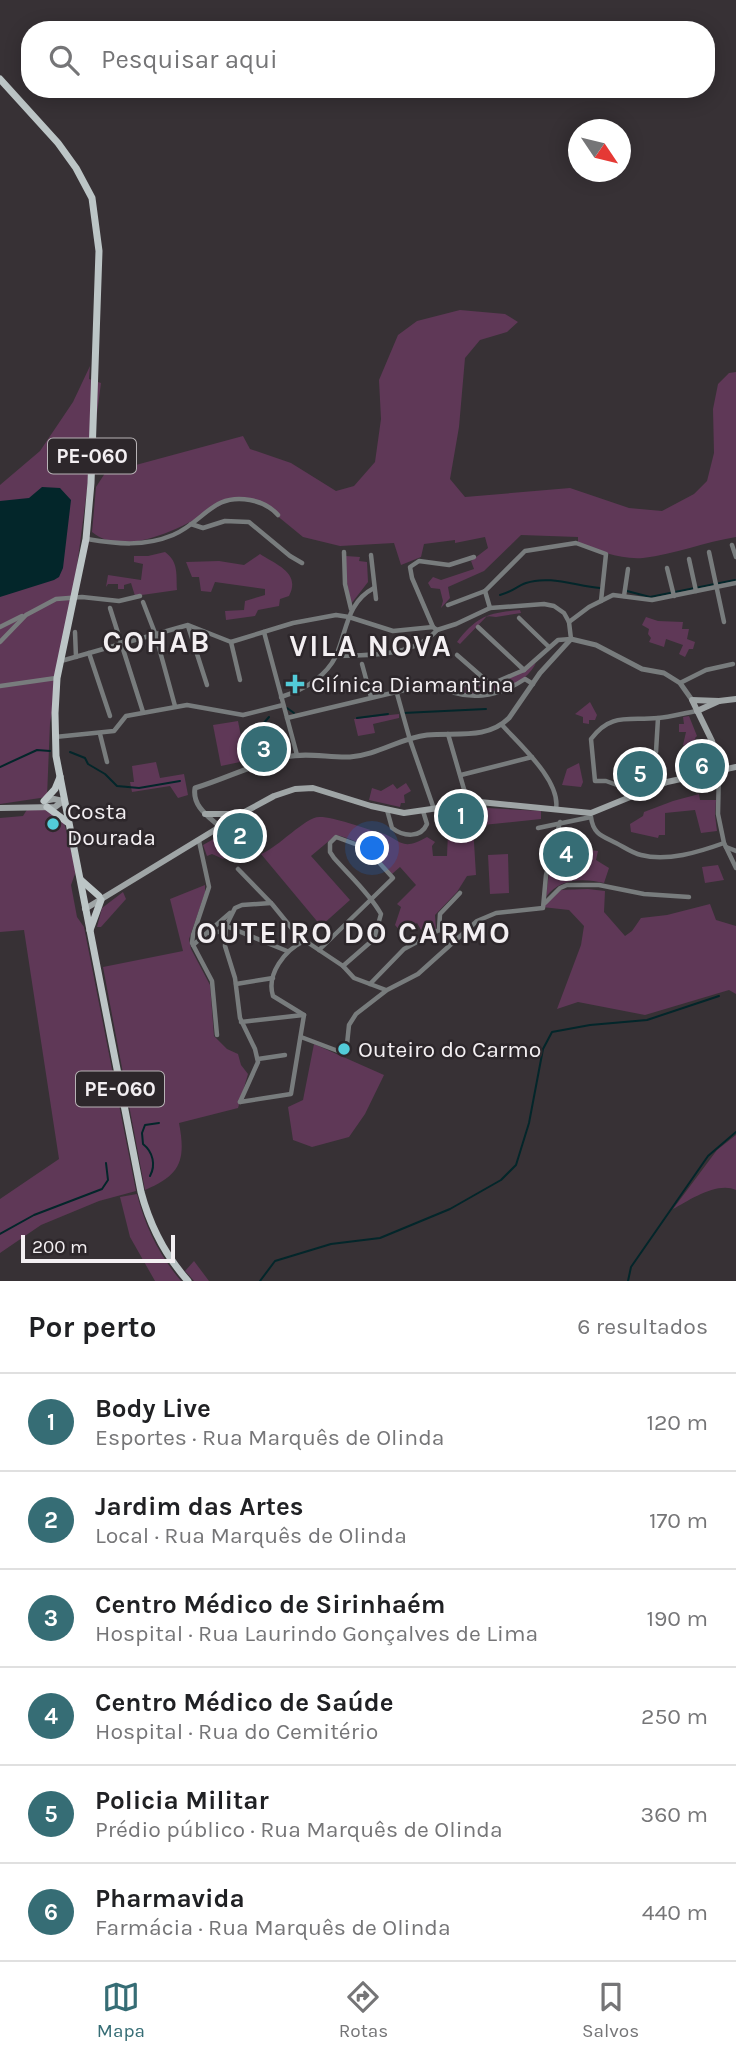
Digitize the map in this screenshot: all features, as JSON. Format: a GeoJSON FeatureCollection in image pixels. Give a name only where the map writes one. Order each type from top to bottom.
{"type":"FeatureCollection","features":[{"type":"Feature","properties":{"kind":"main road","name":"PE-060"},"geometry":{"type":"LineString","coordinates":[[0,79],[66,152],[92,198],[97,221],[100,283],[91,483],[86,539],[57,678],[55,737],[63,801],[141,1192],[157,1238],[187,1281]]}},
{"type":"Feature","properties":{"kind":"main road"},"geometry":{"type":"LineString","coordinates":[[718,770],[712,741],[692,700],[736,699]]}},
{"type":"Feature","properties":{"kind":"main road"},"geometry":{"type":"LineString","coordinates":[[697,711],[719,701]]}},
{"type":"Feature","properties":{"kind":"main road"},"geometry":{"type":"LineString","coordinates":[[84,905],[112,892],[274,796],[305,788],[404,813],[468,803],[498,803],[591,815],[667,782],[736,767]]}},
{"type":"Feature","properties":{"kind":"main road"},"geometry":{"type":"LineString","coordinates":[[45,804],[60,777]]}},
{"type":"Feature","properties":{"kind":"main road"},"geometry":{"type":"LineString","coordinates":[[0,808],[45,804],[56,799],[63,801]]}},
{"type":"Feature","properties":{"kind":"main road"},"geometry":{"type":"LineString","coordinates":[[45,804],[67,822]]}},
{"type":"Feature","properties":{"kind":"main road"},"geometry":{"type":"LineString","coordinates":[[205,814],[241,814]]}},
{"type":"Feature","properties":{"kind":"main road"},"geometry":{"type":"LineString","coordinates":[[78,876],[100,898]]}},
{"type":"Feature","properties":{"kind":"main road"},"geometry":{"type":"LineString","coordinates":[[90,931],[100,898]]}},
{"type":"Feature","properties":{"kind":"street"},"geometry":{"type":"LineString","coordinates":[[86,539],[116,544],[144,544],[175,534],[224,500],[235,498],[264,503],[278,514]]}},
{"type":"Feature","properties":{"kind":"street"},"geometry":{"type":"LineString","coordinates":[[191,524],[204,528],[225,521],[249,522],[302,563]]}},
{"type":"Feature","properties":{"kind":"street"},"geometry":{"type":"LineString","coordinates":[[448,605],[485,591],[519,556],[532,549],[576,543],[602,551],[606,556],[601,601]]}},
{"type":"Feature","properties":{"kind":"street"},"geometry":{"type":"LineString","coordinates":[[732,545],[736,557]]}},
{"type":"Feature","properties":{"kind":"street"},"geometry":{"type":"LineString","coordinates":[[344,552],[345,584],[351,610]]}},
{"type":"Feature","properties":{"kind":"street"},"geometry":{"type":"LineString","coordinates":[[709,552],[724,622]]}},
{"type":"Feature","properties":{"kind":"street"},"geometry":{"type":"LineString","coordinates":[[371,555],[376,599]]}},
{"type":"Feature","properties":{"kind":"street"},"geometry":{"type":"LineString","coordinates":[[435,628],[412,578],[410,567],[419,561],[449,565],[474,556]]}},
{"type":"Feature","properties":{"kind":"street"},"geometry":{"type":"LineString","coordinates":[[689,559],[696,591]]}},
{"type":"Feature","properties":{"kind":"street"},"geometry":{"type":"LineString","coordinates":[[667,568],[674,596]]}},
{"type":"Feature","properties":{"kind":"street"},"geometry":{"type":"LineString","coordinates":[[624,596],[628,569]]}},
{"type":"Feature","properties":{"kind":"street"},"geometry":{"type":"LineString","coordinates":[[569,622],[613,596],[649,600],[736,583]]}},
{"type":"Feature","properties":{"kind":"street"},"geometry":{"type":"LineString","coordinates":[[281,697],[317,680],[335,656],[351,610],[361,596],[374,588]]}},
{"type":"Feature","properties":{"kind":"street"},"geometry":{"type":"LineString","coordinates":[[485,591],[490,608]]}},
{"type":"Feature","properties":{"kind":"street"},"geometry":{"type":"LineString","coordinates":[[0,627],[56,598],[114,601],[140,596]]}},
{"type":"Feature","properties":{"kind":"street"},"geometry":{"type":"LineString","coordinates":[[143,602],[155,633],[175,706]]}},
{"type":"Feature","properties":{"kind":"street"},"geometry":{"type":"LineString","coordinates":[[60,662],[188,625],[231,642],[315,618],[336,615],[397,632],[456,624],[490,608],[548,605],[562,611],[569,622],[571,639],[502,725],[482,733],[425,735],[365,755],[297,755],[260,764],[234,776],[195,788],[198,806],[220,827]]}},
{"type":"Feature","properties":{"kind":"street"},"geometry":{"type":"LineString","coordinates":[[110,608],[143,712]]}},
{"type":"Feature","properties":{"kind":"street"},"geometry":{"type":"LineString","coordinates":[[0,642],[26,615]]}},
{"type":"Feature","properties":{"kind":"street"},"geometry":{"type":"LineString","coordinates":[[519,618],[549,647]]}},
{"type":"Feature","properties":{"kind":"street"},"geometry":{"type":"LineString","coordinates":[[188,625],[207,685]]}},
{"type":"Feature","properties":{"kind":"street"},"geometry":{"type":"LineString","coordinates":[[478,627],[524,670]]}},
{"type":"Feature","properties":{"kind":"street"},"geometry":{"type":"LineString","coordinates":[[335,656],[403,650],[427,639],[435,628]]}},
{"type":"Feature","properties":{"kind":"street"},"geometry":{"type":"LineString","coordinates":[[75,632],[76,657]]}},
{"type":"Feature","properties":{"kind":"street"},"geometry":{"type":"LineString","coordinates":[[264,632],[297,755]]}},
{"type":"Feature","properties":{"kind":"street"},"geometry":{"type":"LineString","coordinates":[[55,737],[114,731],[126,716],[175,706],[191,705],[243,715],[371,697],[434,683],[489,683],[512,677],[524,670],[559,639],[596,645],[633,665],[664,673],[680,683],[692,700]]}},
{"type":"Feature","properties":{"kind":"street"},"geometry":{"type":"LineString","coordinates":[[231,642],[240,680]]}},
{"type":"Feature","properties":{"kind":"street"},"geometry":{"type":"LineString","coordinates":[[89,653],[110,716]]}},
{"type":"Feature","properties":{"kind":"street"},"geometry":{"type":"LineString","coordinates":[[457,655],[489,683]]}},
{"type":"Feature","properties":{"kind":"street"},"geometry":{"type":"LineString","coordinates":[[362,664],[371,697]]}},
{"type":"Feature","properties":{"kind":"street"},"geometry":{"type":"LineString","coordinates":[[680,683],[706,670],[733,664]]}},
{"type":"Feature","properties":{"kind":"street"},"geometry":{"type":"LineString","coordinates":[[1,687],[57,678]]}},
{"type":"Feature","properties":{"kind":"street"},"geometry":{"type":"LineString","coordinates":[[434,683],[448,691],[470,696],[499,694],[525,679],[533,684]]}},
{"type":"Feature","properties":{"kind":"street"},"geometry":{"type":"LineString","coordinates":[[396,690],[434,809]]}},
{"type":"Feature","properties":{"kind":"street"},"geometry":{"type":"LineString","coordinates":[[640,793],[605,781],[595,781],[591,739],[603,727],[618,719],[658,718],[697,711]]}},
{"type":"Feature","properties":{"kind":"street"},"geometry":{"type":"LineString","coordinates":[[656,752],[658,718]]}},
{"type":"Feature","properties":{"kind":"street"},"geometry":{"type":"LineString","coordinates":[[502,725],[531,757],[556,794],[556,809]]}},
{"type":"Feature","properties":{"kind":"street"},"geometry":{"type":"LineString","coordinates":[[100,734],[107,762]]}},
{"type":"Feature","properties":{"kind":"street"},"geometry":{"type":"LineString","coordinates":[[448,734],[468,803]]}},
{"type":"Feature","properties":{"kind":"street"},"geometry":{"type":"LineString","coordinates":[[691,753],[718,770],[718,814],[724,845],[735,867]]}},
{"type":"Feature","properties":{"kind":"street"},"geometry":{"type":"LineString","coordinates":[[461,775],[531,757]]}},
{"type":"Feature","properties":{"kind":"street"},"geometry":{"type":"LineString","coordinates":[[387,810],[393,828],[403,835],[420,834],[424,831],[428,824],[423,811]]}},
{"type":"Feature","properties":{"kind":"street"},"geometry":{"type":"LineString","coordinates":[[538,828],[591,815],[592,827],[597,834],[647,856],[683,854],[724,845],[736,851]]}},
{"type":"Feature","properties":{"kind":"street"},"geometry":{"type":"LineString","coordinates":[[301,1037],[346,1054],[352,1018],[387,990],[418,974],[477,921],[490,914],[543,908],[546,875],[560,822]]}},
{"type":"Feature","properties":{"kind":"street"},"geometry":{"type":"LineString","coordinates":[[319,950],[370,900],[393,878],[366,848],[337,837],[330,844],[330,852],[370,900],[382,914],[372,941],[343,967]]}},
{"type":"Feature","properties":{"kind":"street"},"geometry":{"type":"LineString","coordinates":[[199,841],[209,887],[193,935],[193,944],[212,981],[217,1035]]}},
{"type":"Feature","properties":{"kind":"street"},"geometry":{"type":"LineString","coordinates":[[735,867],[736,858]]}},
{"type":"Feature","properties":{"kind":"street"},"geometry":{"type":"LineString","coordinates":[[238,869],[304,941],[343,967],[354,978],[387,990]]}},
{"type":"Feature","properties":{"kind":"street"},"geometry":{"type":"LineString","coordinates":[[544,903],[567,885],[599,886],[644,894],[689,897]]}},
{"type":"Feature","properties":{"kind":"street"},"geometry":{"type":"LineString","coordinates":[[439,930],[439,914],[460,893]]}},
{"type":"Feature","properties":{"kind":"street"},"geometry":{"type":"LineString","coordinates":[[193,944],[242,905],[271,903]]}},
{"type":"Feature","properties":{"kind":"street"},"geometry":{"type":"LineString","coordinates":[[233,910],[226,928],[226,948],[236,984],[242,1022],[258,1059],[240,1102],[289,1095],[292,1092],[304,1015]]}},
{"type":"Feature","properties":{"kind":"street"},"geometry":{"type":"LineString","coordinates":[[208,933],[226,928],[287,951]]}},
{"type":"Feature","properties":{"kind":"street"},"geometry":{"type":"LineString","coordinates":[[370,984],[404,949],[439,930],[454,940]]}},
{"type":"Feature","properties":{"kind":"street"},"geometry":{"type":"LineString","coordinates":[[304,941],[287,951],[273,978],[273,996],[304,1015]]}},
{"type":"Feature","properties":{"kind":"street"},"geometry":{"type":"LineString","coordinates":[[236,984],[273,978]]}},
{"type":"Feature","properties":{"kind":"street"},"geometry":{"type":"LineString","coordinates":[[242,1022],[304,1015]]}},
{"type":"Feature","properties":{"kind":"street"},"geometry":{"type":"LineString","coordinates":[[258,1059],[285,1055]]}},
{"type":"Feature","properties":{"kind":"shaded area"},"geometry":{"type":"Polygon","coordinates":[[[460,310],[505,314],[518,322],[507,332],[480,340],[465,358],[459,427],[450,479],[465,497],[570,488],[629,508],[662,511],[694,494],[707,481],[714,453],[713,409],[718,384],[729,373],[736,372],[736,537],[667,554],[635,558],[578,544],[578,537],[521,535],[484,571],[448,587],[450,598],[441,608],[443,601],[440,589],[431,588],[428,583],[433,577],[441,580],[474,569],[471,561],[488,548],[485,537],[455,543],[455,540],[424,544],[421,557],[401,565],[394,543],[340,546],[303,537],[264,505],[235,497],[184,525],[144,540],[107,540],[92,532],[96,487],[109,467],[121,469],[243,436],[250,449],[291,463],[336,491],[354,486],[375,462],[381,419],[379,380],[398,335],[417,321],[460,310]]]}},
{"type":"Feature","properties":{"kind":"shaded area"},"geometry":{"type":"Polygon","coordinates":[[[90,366],[89,379],[101,383],[73,597],[50,723],[47,797],[0,804],[0,485],[40,451],[73,402],[90,366]]]}},
{"type":"Feature","properties":{"kind":"shaded area"},"geometry":{"type":"Polygon","coordinates":[[[165,552],[175,564],[177,590],[135,596],[131,583],[124,585],[124,589],[118,589],[118,584],[108,584],[106,587],[108,575],[141,580],[143,564],[134,562],[134,556],[165,552]]]}},
{"type":"Feature","properties":{"kind":"shaded area"},"geometry":{"type":"Polygon","coordinates":[[[260,554],[280,566],[290,576],[292,588],[289,596],[280,599],[279,606],[258,610],[255,616],[226,620],[225,611],[244,610],[245,601],[265,595],[265,589],[215,582],[211,592],[201,591],[199,577],[192,577],[186,562],[219,561],[244,565],[260,554]]]}},
{"type":"Feature","properties":{"kind":"shaded area"},"geometry":{"type":"Polygon","coordinates":[[[346,556],[360,557],[359,561],[367,562],[368,582],[351,604],[345,572],[346,556]]]}},
{"type":"Feature","properties":{"kind":"shaded area"},"geometry":{"type":"Polygon","coordinates":[[[520,610],[521,613],[496,617],[487,616],[520,610]]]}},
{"type":"Feature","properties":{"kind":"shaded area"},"geometry":{"type":"Polygon","coordinates":[[[487,616],[460,644],[457,642],[471,626],[487,616]]]}},
{"type":"Feature","properties":{"kind":"shaded area"},"geometry":{"type":"Polygon","coordinates":[[[646,617],[658,621],[683,622],[682,629],[689,629],[687,639],[695,642],[693,649],[689,649],[685,657],[679,654],[683,645],[666,639],[664,647],[649,642],[649,629],[642,625],[646,617]]]}},
{"type":"Feature","properties":{"kind":"shaded area"},"geometry":{"type":"Polygon","coordinates":[[[536,663],[519,682],[494,692],[467,693],[442,685],[480,684],[502,680],[525,671],[536,663]]]}},
{"type":"Feature","properties":{"kind":"shaded area"},"geometry":{"type":"Polygon","coordinates":[[[590,702],[597,715],[595,720],[589,720],[589,724],[583,723],[583,717],[575,714],[590,702]]]}},
{"type":"Feature","properties":{"kind":"shaded area"},"geometry":{"type":"Polygon","coordinates":[[[399,714],[399,718],[373,724],[375,733],[358,736],[354,719],[399,714]]]}},
{"type":"Feature","properties":{"kind":"shaded area"},"geometry":{"type":"Polygon","coordinates":[[[689,716],[700,752],[707,749],[711,763],[683,745],[686,732],[679,732],[679,724],[684,724],[683,717],[689,716]]]}},
{"type":"Feature","properties":{"kind":"shaded area"},"geometry":{"type":"Polygon","coordinates":[[[238,721],[245,757],[240,762],[221,766],[213,725],[238,721]]]}},
{"type":"Feature","properties":{"kind":"shaded area"},"geometry":{"type":"Polygon","coordinates":[[[156,762],[160,778],[184,774],[188,795],[178,798],[170,786],[132,792],[132,766],[156,762]]]}},
{"type":"Feature","properties":{"kind":"shaded area"},"geometry":{"type":"Polygon","coordinates":[[[579,763],[583,782],[581,787],[562,785],[567,769],[579,763]]]}},
{"type":"Feature","properties":{"kind":"shaded area"},"geometry":{"type":"Polygon","coordinates":[[[406,783],[411,791],[404,795],[405,803],[401,803],[400,807],[369,800],[372,788],[381,791],[393,784],[397,789],[406,783]]]}},
{"type":"Feature","properties":{"kind":"shaded area"},"geometry":{"type":"Polygon","coordinates":[[[699,794],[700,800],[716,800],[717,831],[701,833],[695,810],[665,813],[665,835],[659,835],[658,838],[631,832],[630,824],[643,816],[644,812],[699,794]]]}},
{"type":"Feature","properties":{"kind":"shaded area"},"geometry":{"type":"Polygon","coordinates":[[[470,807],[541,811],[541,819],[473,826],[476,875],[467,876],[457,892],[435,915],[436,930],[424,935],[417,923],[401,932],[395,925],[401,907],[397,904],[416,885],[400,867],[392,874],[374,854],[354,841],[336,835],[311,856],[350,900],[321,926],[261,854],[307,821],[326,817],[378,832],[406,844],[427,837],[435,842],[432,846],[433,856],[447,856],[448,833],[461,832],[461,827],[472,825],[470,807]]]}},
{"type":"Feature","properties":{"kind":"shaded area"},"geometry":{"type":"Polygon","coordinates":[[[28,808],[45,809],[62,820],[65,826],[76,871],[71,885],[77,917],[84,927],[136,1191],[99,1201],[41,1225],[0,1253],[0,1199],[59,1159],[24,930],[0,932],[0,818],[23,816],[28,808]]]}},
{"type":"Feature","properties":{"kind":"shaded area"},"geometry":{"type":"Polygon","coordinates":[[[224,833],[237,851],[223,859],[212,854],[207,856],[203,845],[224,833]]]}},
{"type":"Feature","properties":{"kind":"shaded area"},"geometry":{"type":"Polygon","coordinates":[[[590,850],[598,851],[596,860],[609,868],[604,883],[572,881],[558,886],[546,897],[549,872],[571,867],[569,857],[589,855],[590,850]]]}},
{"type":"Feature","properties":{"kind":"shaded area"},"geometry":{"type":"Polygon","coordinates":[[[508,854],[509,893],[490,894],[488,855],[508,854]]]}},
{"type":"Feature","properties":{"kind":"shaded area"},"geometry":{"type":"Polygon","coordinates":[[[718,865],[724,880],[705,883],[702,867],[718,865]]]}},
{"type":"Feature","properties":{"kind":"shaded area"},"geometry":{"type":"Polygon","coordinates":[[[205,885],[205,893],[189,939],[191,949],[210,985],[214,1036],[227,1049],[238,1054],[241,1065],[248,1074],[238,1108],[179,1123],[182,1147],[178,1165],[166,1178],[145,1190],[103,967],[183,951],[170,899],[205,885]]]}},
{"type":"Feature","properties":{"kind":"shaded area"},"geometry":{"type":"Polygon","coordinates":[[[559,890],[605,891],[604,912],[625,936],[641,918],[667,915],[710,904],[716,920],[736,926],[736,994],[729,990],[645,1015],[578,1002],[557,1009],[581,945],[584,926],[569,910],[542,907],[559,890]]]}},
{"type":"Feature","properties":{"kind":"shaded area"},"geometry":{"type":"Polygon","coordinates":[[[123,892],[126,899],[101,927],[97,927],[102,908],[123,892]]]}},
{"type":"Feature","properties":{"kind":"shaded area"},"geometry":{"type":"Polygon","coordinates":[[[314,1044],[384,1075],[365,1114],[349,1137],[312,1147],[293,1140],[288,1107],[303,1100],[314,1044]]]}},
{"type":"Feature","properties":{"kind":"shaded area"},"geometry":{"type":"Polygon","coordinates":[[[736,1135],[736,1190],[712,1190],[673,1209],[717,1150],[736,1135]]]}},
{"type":"Feature","properties":{"kind":"shaded area"},"geometry":{"type":"Polygon","coordinates":[[[137,1194],[154,1240],[181,1281],[155,1281],[130,1237],[120,1197],[137,1194]]]}},
{"type":"Feature","properties":{"kind":"shaded area"},"geometry":{"type":"Polygon","coordinates":[[[194,1261],[209,1281],[194,1281],[185,1271],[194,1261]]]}},
{"type":"Feature","properties":{"kind":"water"},"geometry":{"type":"Polygon","coordinates":[[[42,487],[60,488],[71,500],[63,568],[59,577],[54,580],[0,597],[0,501],[29,498],[42,487]]]}},
{"type":"Feature","properties":{"kind":"waterway"},"geometry":{"type":"LineString","coordinates":[[500,595],[526,583],[544,580],[600,588]]}},
{"type":"Feature","properties":{"kind":"waterway"},"geometry":{"type":"LineString","coordinates":[[627,591],[650,597],[735,580]]}},
{"type":"Feature","properties":{"kind":"waterway"},"geometry":{"type":"LineString","coordinates":[[287,708],[294,713]]}},
{"type":"Feature","properties":{"kind":"waterway"},"geometry":{"type":"LineString","coordinates":[[403,713],[486,709]]}},
{"type":"Feature","properties":{"kind":"waterway"},"geometry":{"type":"LineString","coordinates":[[357,718],[388,714]]}},
{"type":"Feature","properties":{"kind":"waterway"},"geometry":{"type":"LineString","coordinates":[[245,759],[269,717]]}},
{"type":"Feature","properties":{"kind":"waterway"},"geometry":{"type":"LineString","coordinates":[[0,767],[37,750],[50,751]]}},
{"type":"Feature","properties":{"kind":"waterway"},"geometry":{"type":"LineString","coordinates":[[70,752],[85,758],[88,764],[105,774],[117,786],[139,788],[180,781]]}},
{"type":"Feature","properties":{"kind":"waterway"},"geometry":{"type":"LineString","coordinates":[[260,1281],[275,1261],[331,1244],[380,1238],[450,1209],[501,1180],[516,1165],[529,1123],[543,1049],[552,1032],[590,1025],[647,1020],[719,996]]}},
{"type":"Feature","properties":{"kind":"waterway"},"geometry":{"type":"LineString","coordinates":[[150,1176],[152,1159],[143,1144],[142,1133],[145,1125],[159,1123]]}},
{"type":"Feature","properties":{"kind":"waterway"},"geometry":{"type":"LineString","coordinates":[[628,1281],[631,1267],[708,1156],[736,1132]]}},
{"type":"Feature","properties":{"kind":"waterway"},"geometry":{"type":"LineString","coordinates":[[0,1234],[34,1215],[102,1189],[108,1180],[106,1163]]}},
{"type":"Feature","properties":{"kind":"place","name":"Clínica Diamantina"},"geometry":{"type":"Point","coordinates":[295,684]}},
{"type":"Feature","properties":{"kind":"place","name":"Centro Médico de Sirinhaém"},"geometry":{"type":"Point","coordinates":[264,749]}},
{"type":"Feature","properties":{"kind":"place","name":"Pharmavida"},"geometry":{"type":"Point","coordinates":[702,766]}},
{"type":"Feature","properties":{"kind":"place","name":"Policia Militar"},"geometry":{"type":"Point","coordinates":[640,774]}},
{"type":"Feature","properties":{"kind":"place","name":"Body Live"},"geometry":{"type":"Point","coordinates":[461,816]}},
{"type":"Feature","properties":{"kind":"place","name":"Costa Dourada"},"geometry":{"type":"Point","coordinates":[53,824]}},
{"type":"Feature","properties":{"kind":"place","name":"Jardim das Artes"},"geometry":{"type":"Point","coordinates":[240,836]}},
{"type":"Feature","properties":{"kind":"place","name":"Centro Médico de Saúde"},"geometry":{"type":"Point","coordinates":[566,854]}},
{"type":"Feature","properties":{"kind":"place","name":"Outeiro do Carmo"},"geometry":{"type":"Point","coordinates":[344,1049]}},
{"type":"Feature","properties":{"kind":"district","name":"COHAB"},"geometry":{"type":"Point","coordinates":[157,642]}},
{"type":"Feature","properties":{"kind":"district","name":"VILA NOVA"},"geometry":{"type":"Point","coordinates":[371,646]}},
{"type":"Feature","properties":{"kind":"district","name":"OUTEIRO DO CARMO"},"geometry":{"type":"Point","coordinates":[354,933]}}]}
